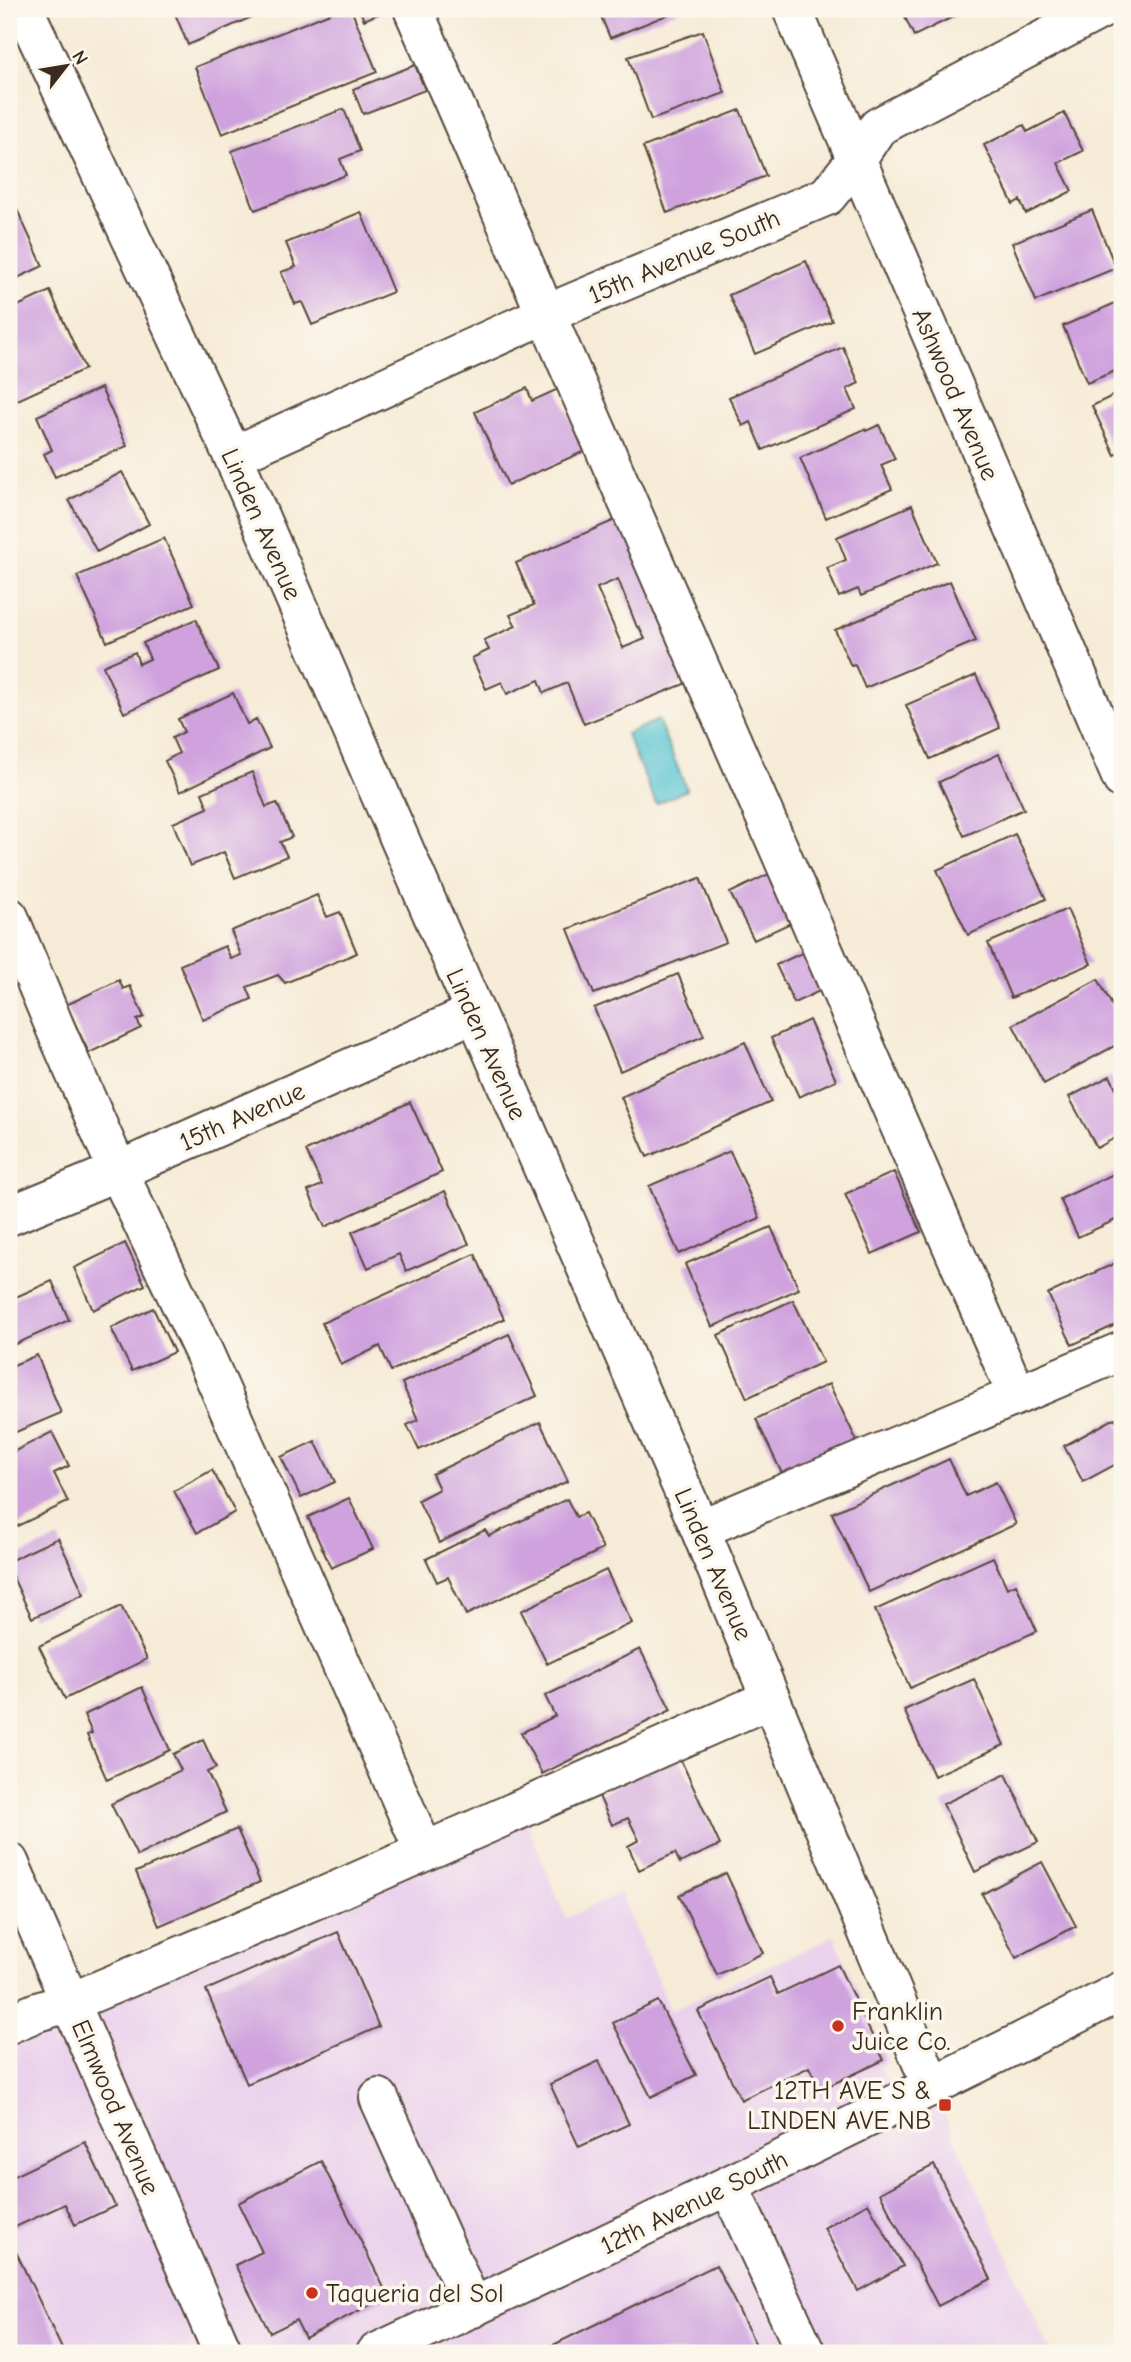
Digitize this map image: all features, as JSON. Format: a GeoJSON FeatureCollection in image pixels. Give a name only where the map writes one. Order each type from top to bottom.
{"type":"FeatureCollection","features":[{"type":"Feature","properties":{"kind":"street","name":"Linden Avenue"},"geometry":{"type":"LineString","coordinates":[[24,9],[233,456],[700,1529],[932,2087]]}},
{"type":"Feature","properties":{"kind":"street"},"geometry":{"type":"LineString","coordinates":[[413,9],[1017,1395]]}},
{"type":"Feature","properties":{"kind":"street","name":"Ashwood Avenue"},"geometry":{"type":"LineString","coordinates":[[792,9],[1122,779]]}},
{"type":"Feature","properties":{"kind":"street","name":"15th Avenue South"},"geometry":{"type":"LineString","coordinates":[[233,456],[546,314],[827,196],[878,127],[1102,9]]}},
{"type":"Feature","properties":{"kind":"street"},"geometry":{"type":"LineString","coordinates":[[9,917],[55,1030],[204,1353],[424,1851]]}},
{"type":"Feature","properties":{"kind":"street","name":"15th Avenue"},"geometry":{"type":"LineString","coordinates":[[9,1216],[118,1171],[474,1013]]}},
{"type":"Feature","properties":{"kind":"street"},"geometry":{"type":"LineString","coordinates":[[700,1529],[1122,1351]]}},
{"type":"Feature","properties":{"kind":"street"},"geometry":{"type":"LineString","coordinates":[[9,2024],[71,2002],[331,1893],[770,1699]]}},
{"type":"Feature","properties":{"kind":"street","name":"Elmwood Avenue"},"geometry":{"type":"LineString","coordinates":[[9,1862],[223,2353]]}},
{"type":"Feature","properties":{"kind":"street","name":"12th Avenue South"},"geometry":{"type":"LineString","coordinates":[[376,2353],[729,2186],[1122,1991]]}},
{"type":"Feature","properties":{"kind":"street"},"geometry":{"type":"LineString","coordinates":[[379,2098],[472,2308]]}},
{"type":"Feature","properties":{"kind":"street"},"geometry":{"type":"LineString","coordinates":[[729,2186],[806,2353]]}},
{"type":"Feature","properties":{"kind":"shaded area"},"geometry":{"type":"Polygon","coordinates":[[[521,1809],[566,1918],[620,1893],[671,2011],[834,1936],[889,2062],[880,2067],[896,2104],[932,2087],[1051,2353],[9,2353],[9,2024],[521,1809]]]}},
{"type":"Feature","properties":{"kind":"water"},"geometry":{"type":"Polygon","coordinates":[[[658,720],[687,790],[656,804],[626,734],[658,720]]]}},
{"type":"Feature","properties":{"kind":"building"},"geometry":{"type":"Polygon","coordinates":[[[173,9],[259,9],[261,13],[188,45],[173,9]]]}},
{"type":"Feature","properties":{"kind":"building"},"geometry":{"type":"Polygon","coordinates":[[[340,9],[351,9],[377,72],[222,134],[195,67],[340,9]]]}},
{"type":"Feature","properties":{"kind":"building"},"geometry":{"type":"Polygon","coordinates":[[[359,9],[390,9],[364,20],[359,9]]]}},
{"type":"Feature","properties":{"kind":"building"},"geometry":{"type":"Polygon","coordinates":[[[598,9],[682,9],[610,38],[598,9]]]}},
{"type":"Feature","properties":{"kind":"building"},"geometry":{"type":"Polygon","coordinates":[[[901,9],[969,9],[914,36],[901,9]]]}},
{"type":"Feature","properties":{"kind":"building"},"geometry":{"type":"Polygon","coordinates":[[[703,31],[725,93],[651,120],[628,57],[703,31]]]}},
{"type":"Feature","properties":{"kind":"building"},"geometry":{"type":"Polygon","coordinates":[[[415,65],[425,90],[363,114],[353,89],[415,65]]]}},
{"type":"Feature","properties":{"kind":"building"},"geometry":{"type":"Polygon","coordinates":[[[344,109],[360,151],[340,159],[346,175],[255,210],[232,151],[344,109]]]}},
{"type":"Feature","properties":{"kind":"building"},"geometry":{"type":"Polygon","coordinates":[[[740,110],[766,176],[667,213],[643,147],[740,110]]]}},
{"type":"Feature","properties":{"kind":"building"},"geometry":{"type":"Polygon","coordinates":[[[1064,113],[1083,151],[1058,163],[1072,191],[1026,214],[1020,200],[1013,204],[984,145],[1024,125],[1027,132],[1064,113]]]}},
{"type":"Feature","properties":{"kind":"building"},"geometry":{"type":"Polygon","coordinates":[[[14,203],[43,266],[9,282],[9,206],[14,203]]]}},
{"type":"Feature","properties":{"kind":"building"},"geometry":{"type":"Polygon","coordinates":[[[1092,210],[1116,268],[1036,301],[1012,243],[1092,210]]]}},
{"type":"Feature","properties":{"kind":"building"},"geometry":{"type":"Polygon","coordinates":[[[361,212],[393,292],[312,325],[302,302],[295,304],[281,272],[296,267],[286,243],[361,212]]]}},
{"type":"Feature","properties":{"kind":"building"},"geometry":{"type":"Polygon","coordinates":[[[806,261],[832,321],[755,354],[729,295],[806,261]]]}},
{"type":"Feature","properties":{"kind":"building"},"geometry":{"type":"Polygon","coordinates":[[[50,291],[85,369],[9,404],[9,310],[50,291]]]}},
{"type":"Feature","properties":{"kind":"building"},"geometry":{"type":"Polygon","coordinates":[[[1122,300],[1122,368],[1087,383],[1063,326],[1122,300]]]}},
{"type":"Feature","properties":{"kind":"building"},"geometry":{"type":"Polygon","coordinates":[[[843,347],[859,383],[847,389],[856,409],[763,450],[751,422],[743,426],[729,397],[843,347]]]}},
{"type":"Feature","properties":{"kind":"building"},"geometry":{"type":"Polygon","coordinates":[[[101,388],[127,446],[55,477],[44,454],[52,450],[37,416],[101,388]]]}},
{"type":"Feature","properties":{"kind":"building"},"geometry":{"type":"Polygon","coordinates":[[[527,388],[532,401],[558,389],[585,451],[508,485],[475,412],[527,388]]]}},
{"type":"Feature","properties":{"kind":"building"},"geometry":{"type":"Polygon","coordinates":[[[1122,391],[1122,451],[1115,455],[1092,406],[1122,391]]]}},
{"type":"Feature","properties":{"kind":"building"},"geometry":{"type":"Polygon","coordinates":[[[879,425],[895,459],[881,465],[892,489],[826,518],[800,458],[879,425]]]}},
{"type":"Feature","properties":{"kind":"building"},"geometry":{"type":"Polygon","coordinates":[[[122,472],[149,524],[97,552],[69,500],[122,472]]]}},
{"type":"Feature","properties":{"kind":"building"},"geometry":{"type":"Polygon","coordinates":[[[912,505],[937,563],[861,596],[858,589],[839,597],[827,568],[846,560],[837,537],[912,505]]]}},
{"type":"Feature","properties":{"kind":"building"},"geometry":{"type":"Polygon","coordinates":[[[622,517],[692,681],[584,724],[567,683],[544,693],[539,680],[507,694],[502,682],[486,689],[472,658],[489,650],[484,640],[516,626],[510,615],[534,605],[516,563],[622,517]],[[618,579],[597,588],[623,648],[645,639],[637,627],[618,579]]]}},
{"type":"Feature","properties":{"kind":"building"},"geometry":{"type":"Polygon","coordinates":[[[164,538],[194,604],[107,642],[77,576],[164,538]]]}},
{"type":"Feature","properties":{"kind":"building"},"geometry":{"type":"Polygon","coordinates":[[[950,581],[976,641],[865,688],[855,665],[851,666],[835,630],[950,581]]]}},
{"type":"Feature","properties":{"kind":"building"},"geometry":{"type":"Polygon","coordinates":[[[196,619],[219,670],[124,713],[103,666],[135,652],[139,664],[150,659],[143,643],[196,619]]]}},
{"type":"Feature","properties":{"kind":"building"},"geometry":{"type":"Polygon","coordinates":[[[976,675],[1000,728],[930,759],[906,705],[976,675]]]}},
{"type":"Feature","properties":{"kind":"building"},"geometry":{"type":"Polygon","coordinates":[[[233,693],[247,724],[256,719],[270,748],[180,792],[165,761],[179,753],[172,738],[184,732],[178,719],[233,693]]]}},
{"type":"Feature","properties":{"kind":"building"},"geometry":{"type":"Polygon","coordinates":[[[999,754],[1024,809],[964,836],[939,782],[999,754]]]}},
{"type":"Feature","properties":{"kind":"building"},"geometry":{"type":"Polygon","coordinates":[[[252,772],[266,807],[277,803],[292,837],[280,842],[287,856],[235,878],[224,852],[190,866],[173,823],[208,808],[202,793],[252,772]]]}},
{"type":"Feature","properties":{"kind":"building"},"geometry":{"type":"Polygon","coordinates":[[[1015,834],[1046,899],[968,935],[937,870],[1015,834]]]}},
{"type":"Feature","properties":{"kind":"building"},"geometry":{"type":"Polygon","coordinates":[[[773,872],[797,920],[754,940],[730,893],[773,872]]]}},
{"type":"Feature","properties":{"kind":"building"},"geometry":{"type":"Polygon","coordinates":[[[700,878],[726,942],[594,994],[568,929],[700,878]]]}},
{"type":"Feature","properties":{"kind":"building"},"geometry":{"type":"Polygon","coordinates":[[[317,895],[327,917],[340,912],[357,953],[285,983],[278,975],[247,987],[252,999],[203,1020],[180,965],[225,946],[231,959],[241,955],[231,931],[317,895]]]}},
{"type":"Feature","properties":{"kind":"building"},"geometry":{"type":"Polygon","coordinates":[[[1067,909],[1091,964],[1011,998],[988,943],[1067,909]]]}},
{"type":"Feature","properties":{"kind":"building"},"geometry":{"type":"Polygon","coordinates":[[[806,951],[824,989],[794,1003],[776,965],[806,951]]]}},
{"type":"Feature","properties":{"kind":"building"},"geometry":{"type":"Polygon","coordinates":[[[678,974],[704,1036],[620,1071],[594,1008],[678,974]]]}},
{"type":"Feature","properties":{"kind":"building"},"geometry":{"type":"Polygon","coordinates":[[[1098,979],[1122,1024],[1122,1042],[1044,1084],[1013,1025],[1098,979]]]}},
{"type":"Feature","properties":{"kind":"building"},"geometry":{"type":"Polygon","coordinates":[[[119,980],[123,989],[130,986],[144,1017],[137,1020],[141,1028],[89,1053],[66,1005],[119,980]]]}},
{"type":"Feature","properties":{"kind":"building"},"geometry":{"type":"Polygon","coordinates":[[[809,1020],[836,1080],[799,1097],[771,1038],[809,1020]]]}},
{"type":"Feature","properties":{"kind":"building"},"geometry":{"type":"Polygon","coordinates":[[[745,1042],[771,1102],[647,1157],[621,1097],[745,1042]]]}},
{"type":"Feature","properties":{"kind":"building"},"geometry":{"type":"Polygon","coordinates":[[[1110,1076],[1122,1100],[1122,1134],[1097,1148],[1069,1097],[1110,1076]]]}},
{"type":"Feature","properties":{"kind":"building"},"geometry":{"type":"Polygon","coordinates":[[[410,1102],[442,1172],[325,1227],[308,1191],[322,1185],[306,1151],[410,1102]]]}},
{"type":"Feature","properties":{"kind":"building"},"geometry":{"type":"Polygon","coordinates":[[[730,1151],[760,1218],[679,1254],[649,1186],[730,1151]]]}},
{"type":"Feature","properties":{"kind":"building"},"geometry":{"type":"Polygon","coordinates":[[[1122,1170],[1122,1217],[1078,1237],[1060,1199],[1122,1170]]]}},
{"type":"Feature","properties":{"kind":"building"},"geometry":{"type":"Polygon","coordinates":[[[894,1172],[921,1232],[872,1254],[845,1194],[894,1172]]]}},
{"type":"Feature","properties":{"kind":"building"},"geometry":{"type":"Polygon","coordinates":[[[445,1191],[469,1244],[406,1271],[399,1254],[368,1268],[352,1232],[445,1191]]]}},
{"type":"Feature","properties":{"kind":"building"},"geometry":{"type":"Polygon","coordinates":[[[771,1227],[799,1289],[712,1327],[685,1264],[771,1227]]]}},
{"type":"Feature","properties":{"kind":"building"},"geometry":{"type":"Polygon","coordinates":[[[125,1243],[145,1285],[93,1310],[74,1268],[125,1243]]]}},
{"type":"Feature","properties":{"kind":"building"},"geometry":{"type":"Polygon","coordinates":[[[475,1254],[504,1319],[391,1371],[380,1346],[341,1365],[322,1323],[475,1254]]]}},
{"type":"Feature","properties":{"kind":"building"},"geometry":{"type":"Polygon","coordinates":[[[1122,1260],[1122,1322],[1072,1345],[1048,1294],[1122,1260]]]}},
{"type":"Feature","properties":{"kind":"building"},"geometry":{"type":"Polygon","coordinates":[[[52,1281],[69,1320],[9,1347],[9,1300],[52,1281]]]}},
{"type":"Feature","properties":{"kind":"building"},"geometry":{"type":"Polygon","coordinates":[[[793,1300],[823,1362],[747,1398],[718,1335],[793,1300]]]}},
{"type":"Feature","properties":{"kind":"building"},"geometry":{"type":"Polygon","coordinates":[[[153,1308],[174,1352],[132,1371],[111,1328],[153,1308]]]}},
{"type":"Feature","properties":{"kind":"building"},"geometry":{"type":"Polygon","coordinates":[[[509,1334],[537,1396],[419,1450],[407,1425],[418,1420],[402,1383],[509,1334]]]}},
{"type":"Feature","properties":{"kind":"building"},"geometry":{"type":"Polygon","coordinates":[[[37,1355],[61,1413],[9,1435],[9,1367],[37,1355]]]}},
{"type":"Feature","properties":{"kind":"building"},"geometry":{"type":"Polygon","coordinates":[[[829,1384],[859,1445],[785,1480],[756,1419],[829,1384]]]}},
{"type":"Feature","properties":{"kind":"building"},"geometry":{"type":"Polygon","coordinates":[[[1115,1418],[1122,1431],[1122,1461],[1083,1482],[1064,1446],[1115,1418]]]}},
{"type":"Feature","properties":{"kind":"building"},"geometry":{"type":"Polygon","coordinates":[[[540,1422],[568,1481],[439,1543],[418,1500],[439,1489],[432,1474],[540,1422]]]}},
{"type":"Feature","properties":{"kind":"building"},"geometry":{"type":"Polygon","coordinates":[[[52,1432],[69,1466],[54,1473],[68,1502],[9,1530],[9,1454],[52,1432]]]}},
{"type":"Feature","properties":{"kind":"building"},"geometry":{"type":"Polygon","coordinates":[[[315,1441],[335,1482],[301,1498],[281,1457],[315,1441]]]}},
{"type":"Feature","properties":{"kind":"building"},"geometry":{"type":"Polygon","coordinates":[[[949,1459],[966,1496],[996,1482],[1016,1524],[869,1592],[832,1513],[949,1459]]]}},
{"type":"Feature","properties":{"kind":"building"},"geometry":{"type":"Polygon","coordinates":[[[212,1470],[235,1512],[197,1533],[174,1491],[212,1470]]]}},
{"type":"Feature","properties":{"kind":"building"},"geometry":{"type":"Polygon","coordinates":[[[349,1498],[373,1549],[331,1568],[308,1517],[349,1498]]]}},
{"type":"Feature","properties":{"kind":"building"},"geometry":{"type":"Polygon","coordinates":[[[567,1499],[576,1517],[585,1513],[603,1549],[466,1615],[448,1577],[437,1582],[426,1559],[485,1530],[489,1536],[567,1499]]]}},
{"type":"Feature","properties":{"kind":"building"},"geometry":{"type":"Polygon","coordinates":[[[58,1538],[84,1594],[32,1618],[9,1569],[9,1561],[58,1538]]]}},
{"type":"Feature","properties":{"kind":"building"},"geometry":{"type":"Polygon","coordinates":[[[993,1557],[1007,1588],[1016,1584],[1037,1631],[910,1688],[875,1610],[993,1557]]]}},
{"type":"Feature","properties":{"kind":"building"},"geometry":{"type":"Polygon","coordinates":[[[606,1570],[632,1623],[547,1664],[521,1611],[606,1570]]]}},
{"type":"Feature","properties":{"kind":"building"},"geometry":{"type":"Polygon","coordinates":[[[121,1606],[147,1659],[65,1699],[39,1646],[121,1606]]]}},
{"type":"Feature","properties":{"kind":"building"},"geometry":{"type":"Polygon","coordinates":[[[640,1649],[671,1710],[542,1774],[521,1733],[555,1716],[545,1696],[640,1649]]]}},
{"type":"Feature","properties":{"kind":"building"},"geometry":{"type":"Polygon","coordinates":[[[974,1679],[1004,1745],[934,1776],[904,1710],[974,1679]]]}},
{"type":"Feature","properties":{"kind":"building"},"geometry":{"type":"Polygon","coordinates":[[[142,1687],[170,1750],[107,1780],[87,1735],[92,1733],[84,1715],[142,1687]]]}},
{"type":"Feature","properties":{"kind":"building"},"geometry":{"type":"Polygon","coordinates":[[[203,1740],[216,1768],[207,1772],[226,1812],[137,1856],[111,1804],[181,1770],[173,1754],[203,1740]]]}},
{"type":"Feature","properties":{"kind":"building"},"geometry":{"type":"Polygon","coordinates":[[[679,1756],[720,1845],[680,1863],[675,1853],[639,1870],[628,1846],[639,1840],[628,1818],[612,1825],[598,1794],[679,1756]]]}},
{"type":"Feature","properties":{"kind":"building"},"geometry":{"type":"Polygon","coordinates":[[[1006,1774],[1038,1842],[975,1872],[943,1804],[1006,1774]]]}},
{"type":"Feature","properties":{"kind":"building"},"geometry":{"type":"Polygon","coordinates":[[[237,1829],[260,1882],[159,1926],[136,1872],[237,1829]]]}},
{"type":"Feature","properties":{"kind":"building"},"geometry":{"type":"Polygon","coordinates":[[[1042,1862],[1076,1926],[1016,1958],[982,1894],[1042,1862]]]}},
{"type":"Feature","properties":{"kind":"building"},"geometry":{"type":"Polygon","coordinates":[[[726,1873],[763,1953],[717,1975],[679,1895],[726,1873]]]}},
{"type":"Feature","properties":{"kind":"building"},"geometry":{"type":"Polygon","coordinates":[[[338,1932],[379,2027],[247,2084],[206,1990],[338,1932]]]}},
{"type":"Feature","properties":{"kind":"building"},"geometry":{"type":"Polygon","coordinates":[[[838,1965],[884,2060],[820,2090],[809,2067],[741,2100],[698,2011],[770,1977],[778,1994],[838,1965]]]}},
{"type":"Feature","properties":{"kind":"building"},"geometry":{"type":"Polygon","coordinates":[[[658,2001],[696,2075],[651,2097],[613,2023],[658,2001]]]}},
{"type":"Feature","properties":{"kind":"building"},"geometry":{"type":"Polygon","coordinates":[[[599,2061],[629,2124],[579,2147],[550,2084],[599,2061]]]}},
{"type":"Feature","properties":{"kind":"building"},"geometry":{"type":"Polygon","coordinates":[[[85,2142],[115,2206],[75,2225],[65,2204],[9,2230],[9,2169],[12,2177],[85,2142]]]}},
{"type":"Feature","properties":{"kind":"building"},"geometry":{"type":"Polygon","coordinates":[[[321,2161],[388,2296],[305,2338],[296,2320],[270,2333],[235,2265],[262,2252],[238,2203],[321,2161]]]}},
{"type":"Feature","properties":{"kind":"building"},"geometry":{"type":"Polygon","coordinates":[[[934,2165],[991,2279],[938,2306],[880,2193],[934,2165]]]}},
{"type":"Feature","properties":{"kind":"building"},"geometry":{"type":"Polygon","coordinates":[[[868,2203],[903,2266],[858,2291],[824,2228],[868,2203]]]}},
{"type":"Feature","properties":{"kind":"building"},"geometry":{"type":"Polygon","coordinates":[[[9,2237],[64,2353],[9,2353],[9,2237]]]}},
{"type":"Feature","properties":{"kind":"building"},"geometry":{"type":"Polygon","coordinates":[[[716,2265],[760,2353],[537,2353],[716,2265]]]}},
{"type":"Feature","properties":{"kind":"place","name":"Franklin Juice Co."},"geometry":{"type":"Point","coordinates":[838,2026]}},
{"type":"Feature","properties":{"kind":"place","name":"12TH AVE S & LINDEN AVE NB"},"geometry":{"type":"Point","coordinates":[945,2105]}},
{"type":"Feature","properties":{"kind":"place","name":"Taqueria del Sol"},"geometry":{"type":"Point","coordinates":[312,2293]}}]}
